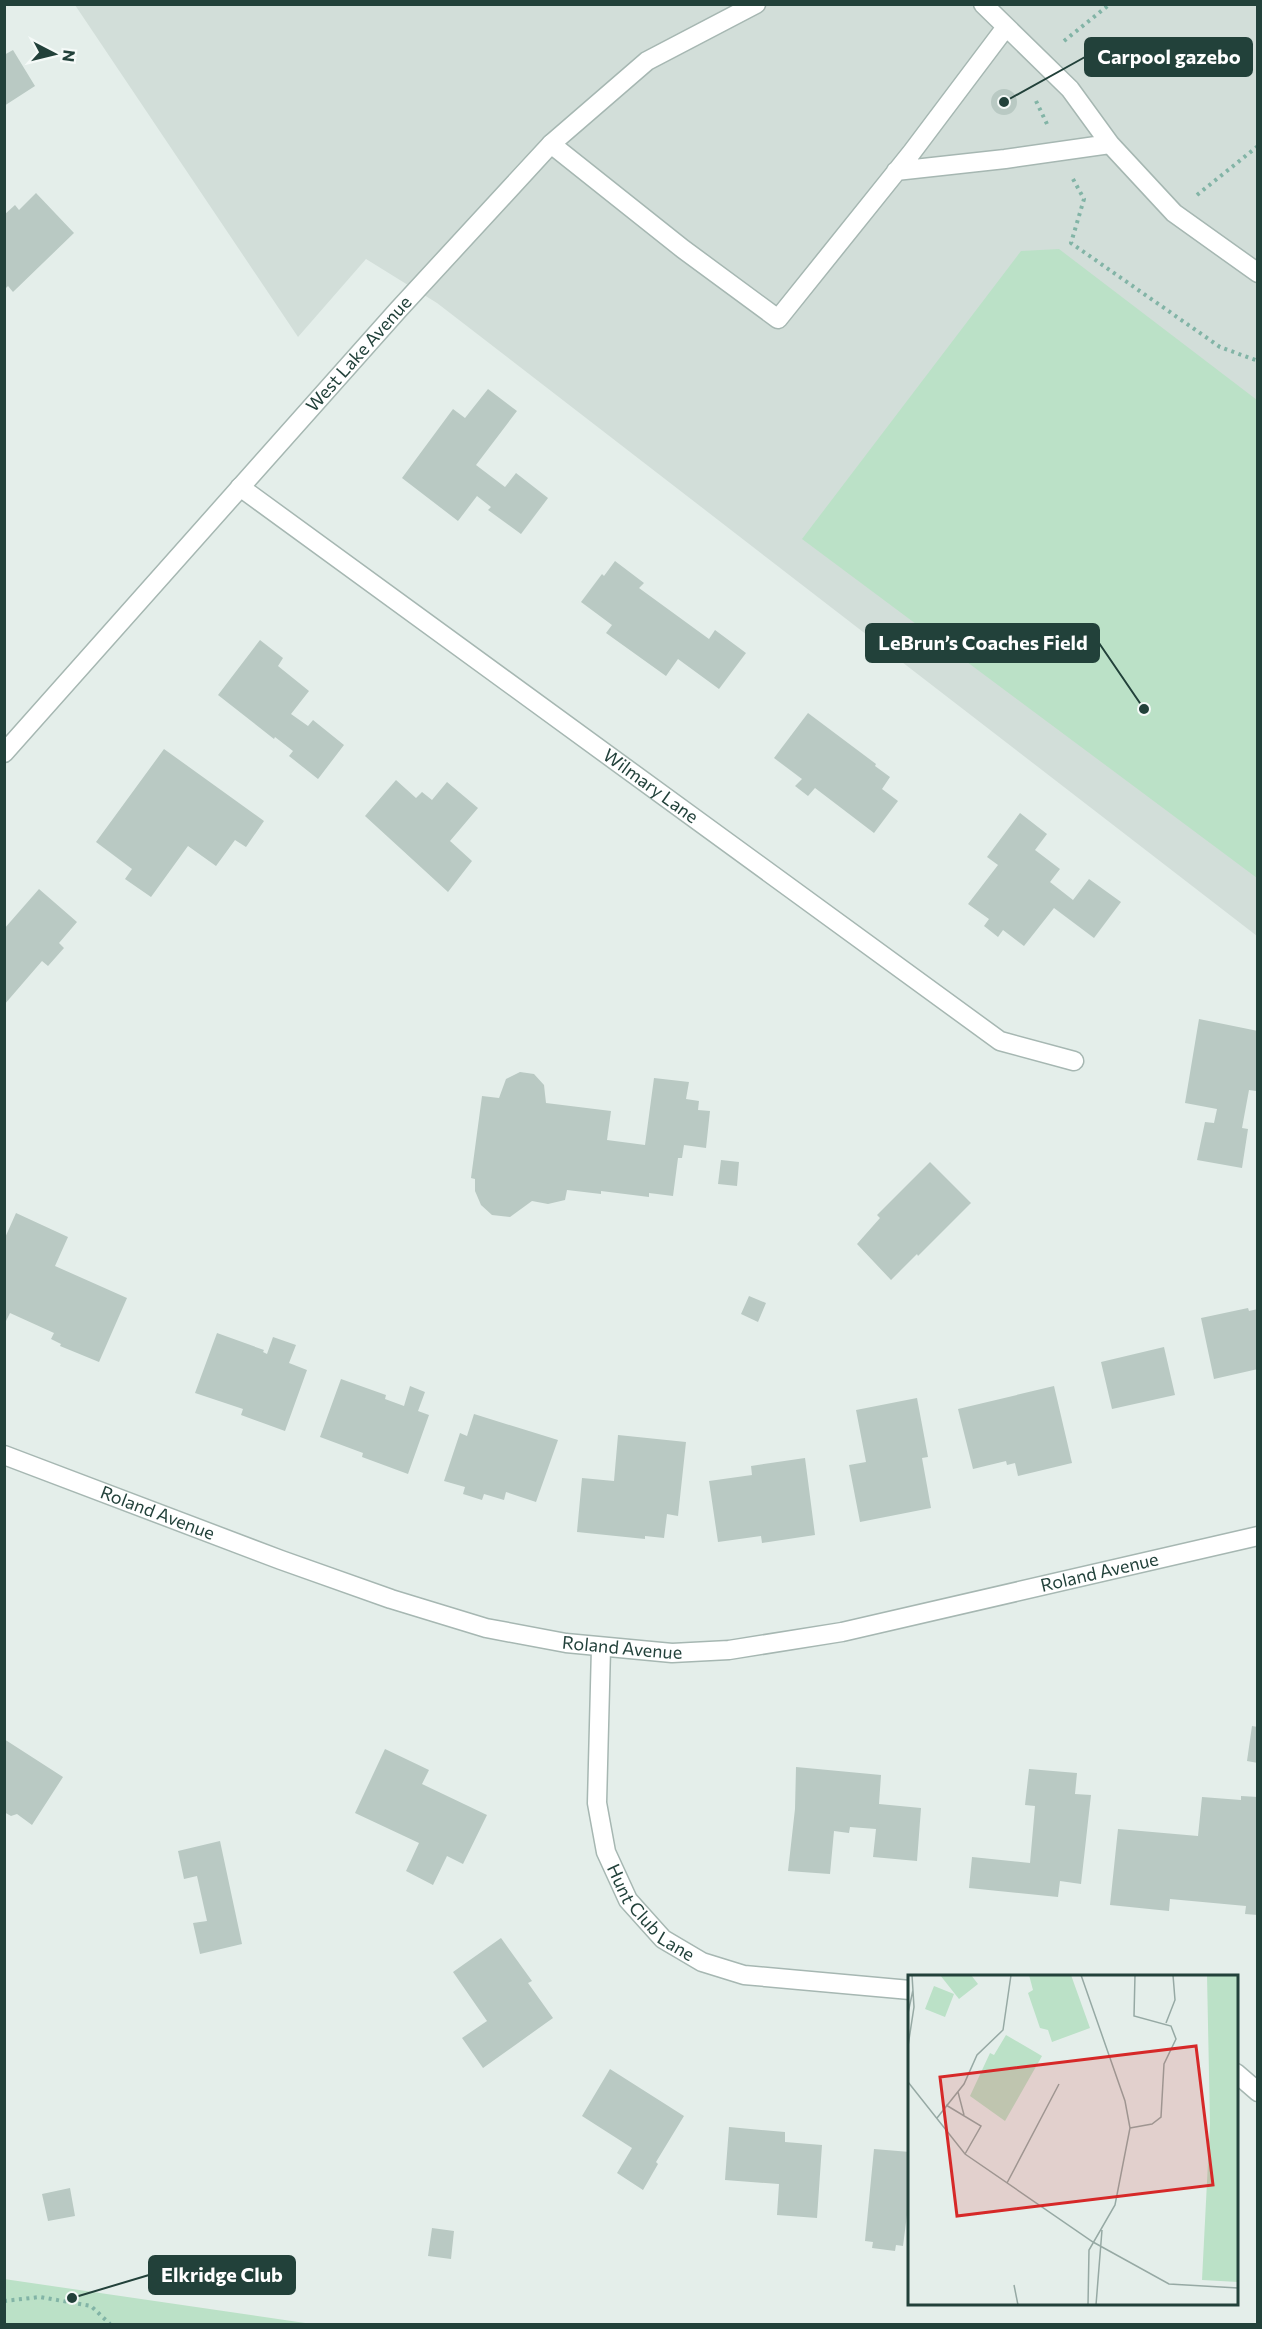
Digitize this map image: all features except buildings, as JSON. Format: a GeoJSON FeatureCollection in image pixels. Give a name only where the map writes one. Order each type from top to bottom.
{"type":"FeatureCollection","features":[{"type":"Feature","properties":{"kind":"street","name":"West Lake Avenue"},"geometry":{"type":"LineString","coordinates":[[4,753],[240,487],[550,144],[647,61],[756,4]]}},
{"type":"Feature","properties":{"kind":"street"},"geometry":{"type":"LineString","coordinates":[[983,4],[1070,89],[1110,144],[1174,213],[1257,273]]}},
{"type":"Feature","properties":{"kind":"street"},"geometry":{"type":"LineString","coordinates":[[550,144],[683,249],[778,319],[896,171],[1006,27]]}},
{"type":"Feature","properties":{"kind":"street"},"geometry":{"type":"LineString","coordinates":[[896,171],[1110,144]]}},
{"type":"Feature","properties":{"kind":"street","name":"Wilmary Lane"},"geometry":{"type":"LineString","coordinates":[[240,487],[1000,1041],[1074,1061]]}},
{"type":"Feature","properties":{"kind":"street","name":"Roland Avenue"},"geometry":{"type":"LineString","coordinates":[[4,1455],[281,1560],[391,1599],[486,1628],[566,1644],[672,1653],[729,1650],[842,1632],[1257,1536]]}},
{"type":"Feature","properties":{"kind":"street","name":"Hunt Club Lane"},"geometry":{"type":"LineString","coordinates":[[601,1648],[597,1803],[606,1852],[628,1900],[663,1939],[702,1962],[744,1975],[908,1990]]}},
{"type":"Feature","properties":{"kind":"street"},"geometry":{"type":"LineString","coordinates":[[1238,2075],[1257,2092]]}},
{"type":"Feature","properties":{"kind":"path"},"geometry":{"type":"LineString","coordinates":[[1064,40],[1110,4]]}},
{"type":"Feature","properties":{"kind":"path"},"geometry":{"type":"LineString","coordinates":[[1035,98],[1059,152],[1084,199],[1071,243],[1220,347],[1257,361]]}},
{"type":"Feature","properties":{"kind":"path"},"geometry":{"type":"LineString","coordinates":[[1174,213],[1257,146]]}},
{"type":"Feature","properties":{"kind":"path"},"geometry":{"type":"LineString","coordinates":[[4,2301],[40,2297],[90,2306],[110,2325]]}},
{"type":"Feature","properties":{"kind":"shaded area"},"geometry":{"type":"Polygon","coordinates":[[[75,5],[1257,5],[1257,936],[437,303],[366,259],[298,337],[75,5]]]}},
{"type":"Feature","properties":{"kind":"green space"},"geometry":{"type":"Polygon","coordinates":[[[1059,249],[1257,400],[1257,878],[802,539],[1021,251],[1059,249]]]}},
{"type":"Feature","properties":{"kind":"green space"},"geometry":{"type":"Polygon","coordinates":[[[4,2279],[312,2324],[5,2324],[4,2279]]]}},
{"type":"Feature","properties":{"kind":"place","name":"Carpool gazebo"},"geometry":{"type":"Point","coordinates":[1004,102]}},
{"type":"Feature","properties":{"kind":"place","name":"LeBrun’s Coaches Field"},"geometry":{"type":"Point","coordinates":[1144,709]}},
{"type":"Feature","properties":{"kind":"place","name":"Elkridge Club"},"geometry":{"type":"Point","coordinates":[72,2298]}}]}
